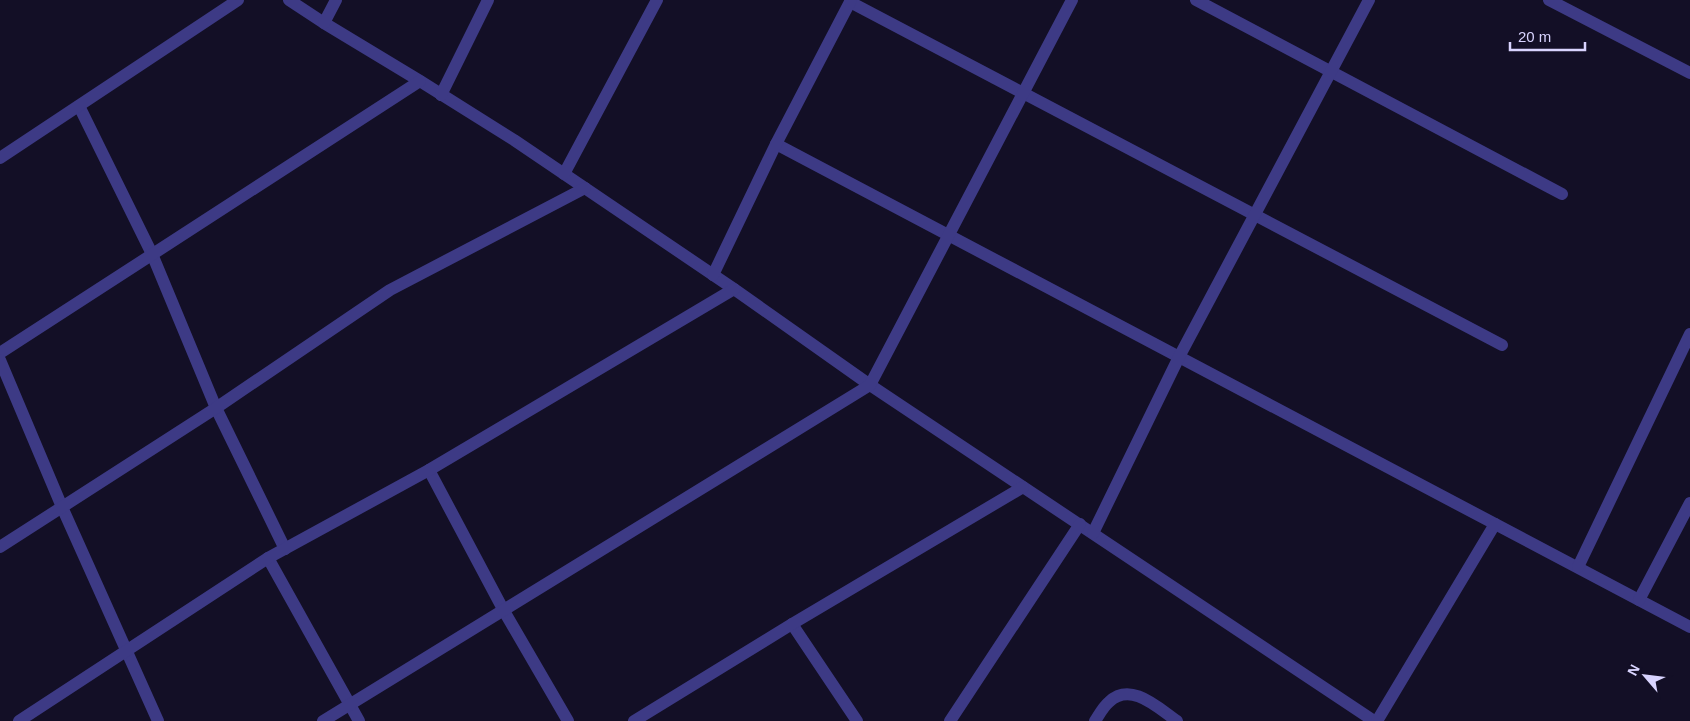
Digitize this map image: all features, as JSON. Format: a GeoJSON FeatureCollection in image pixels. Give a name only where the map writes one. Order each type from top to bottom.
{"type":"FeatureCollection","features":[{"type":"Feature","properties":{"kind":"street"},"geometry":{"type":"LineString","coordinates":[[0,158],[238,0]]}},
{"type":"Feature","properties":{"kind":"street"},"geometry":{"type":"LineString","coordinates":[[289,0],[514,140],[734,289],[870,385],[1376,721],[1495,524]]}},
{"type":"Feature","properties":{"kind":"street"},"geometry":{"type":"LineString","coordinates":[[324,23],[336,0]]}},
{"type":"Feature","properties":{"kind":"street"},"geometry":{"type":"LineString","coordinates":[[441,95],[488,0]]}},
{"type":"Feature","properties":{"kind":"street"},"geometry":{"type":"LineString","coordinates":[[564,174],[657,0]]}},
{"type":"Feature","properties":{"kind":"street"},"geometry":{"type":"LineString","coordinates":[[323,721],[870,385],[1072,0]]}},
{"type":"Feature","properties":{"kind":"street"},"geometry":{"type":"LineString","coordinates":[[1196,0],[1562,194]]}},
{"type":"Feature","properties":{"kind":"street"},"geometry":{"type":"LineString","coordinates":[[1094,534],[1179,357],[1369,0]]}},
{"type":"Feature","properties":{"kind":"street"},"geometry":{"type":"LineString","coordinates":[[1549,0],[1690,73]]}},
{"type":"Feature","properties":{"kind":"street"},"geometry":{"type":"LineString","coordinates":[[713,275],[776,144],[850,1],[1502,345]]}},
{"type":"Feature","properties":{"kind":"street"},"geometry":{"type":"LineString","coordinates":[[0,354],[420,81]]}},
{"type":"Feature","properties":{"kind":"street"},"geometry":{"type":"LineString","coordinates":[[79,106],[152,254],[216,408],[285,549]]}},
{"type":"Feature","properties":{"kind":"street"},"geometry":{"type":"LineString","coordinates":[[776,144],[1690,627]]}},
{"type":"Feature","properties":{"kind":"street"},"geometry":{"type":"LineString","coordinates":[[0,546],[216,408],[390,290],[584,188]]}},
{"type":"Feature","properties":{"kind":"street"},"geometry":{"type":"LineString","coordinates":[[19,721],[268,558],[429,470],[734,289]]}},
{"type":"Feature","properties":{"kind":"street"},"geometry":{"type":"LineString","coordinates":[[1578,567],[1690,334]]}},
{"type":"Feature","properties":{"kind":"street"},"geometry":{"type":"LineString","coordinates":[[0,360],[62,507],[158,721]]}},
{"type":"Feature","properties":{"kind":"street"},"geometry":{"type":"LineString","coordinates":[[429,470],[504,611],[568,721]]}},
{"type":"Feature","properties":{"kind":"street"},"geometry":{"type":"LineString","coordinates":[[634,721],[792,624],[1023,487]]}},
{"type":"Feature","properties":{"kind":"street"},"geometry":{"type":"LineString","coordinates":[[1639,600],[1690,503]]}},
{"type":"Feature","properties":{"kind":"street"},"geometry":{"type":"LineString","coordinates":[[950,721],[1080,524]]}},
{"type":"Feature","properties":{"kind":"street"},"geometry":{"type":"LineString","coordinates":[[268,558],[359,721]]}},
{"type":"Feature","properties":{"kind":"street"},"geometry":{"type":"LineString","coordinates":[[792,624],[856,721]]}},
{"type":"Feature","properties":{"kind":"street"},"geometry":{"type":"LineString","coordinates":[[1095,721],[1108,702],[1122,693],[1133,694],[1145,700],[1177,721]]}}]}
